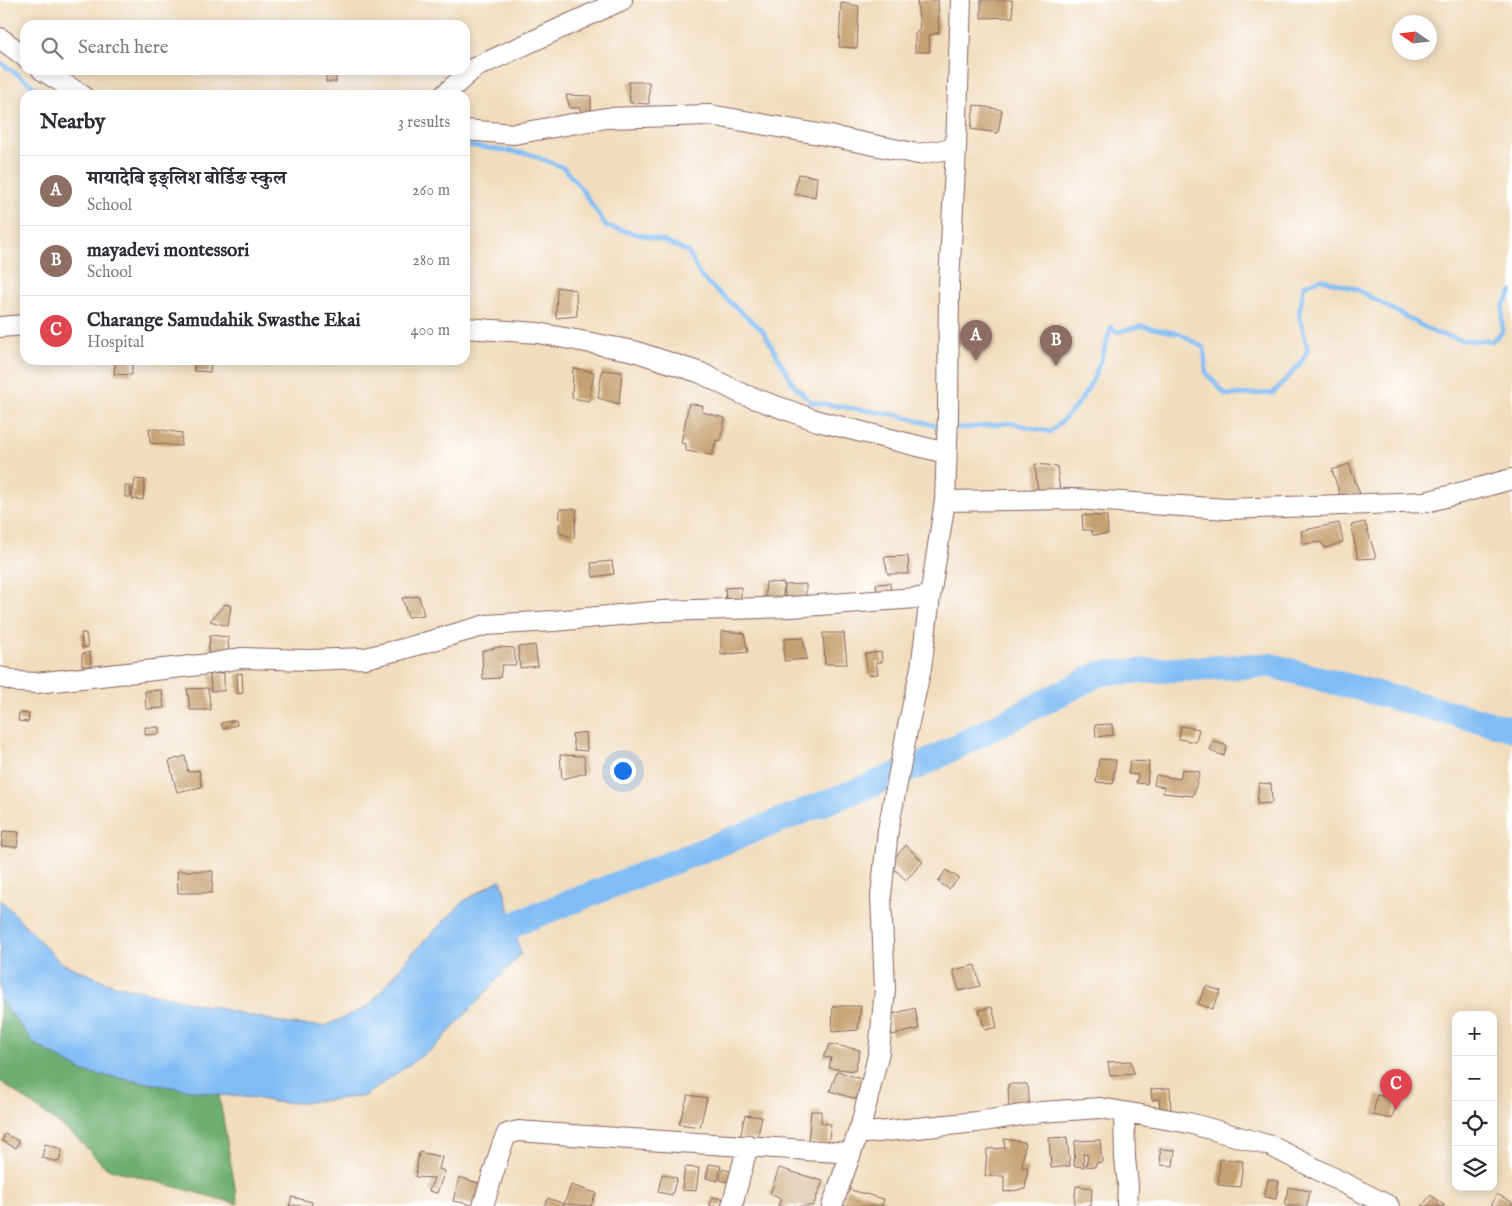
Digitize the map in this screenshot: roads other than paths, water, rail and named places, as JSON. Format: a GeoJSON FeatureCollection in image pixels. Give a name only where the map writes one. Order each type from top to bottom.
{"type":"FeatureCollection","features":[{"type":"Feature","properties":{"kind":"street"},"geometry":{"type":"LineString","coordinates":[[470,72],[474,68],[622,0]]}},
{"type":"Feature","properties":{"kind":"street"},"geometry":{"type":"LineString","coordinates":[[832,1206],[858,1132],[879,1052],[885,989],[881,896],[890,814],[906,731],[921,668],[945,501],[949,284],[961,0]]}},
{"type":"Feature","properties":{"kind":"street"},"geometry":{"type":"LineString","coordinates":[[0,38],[20,53]]}},
{"type":"Feature","properties":{"kind":"street"},"geometry":{"type":"LineString","coordinates":[[50,75],[74,90]]}},
{"type":"Feature","properties":{"kind":"street"},"geometry":{"type":"LineString","coordinates":[[450,90],[466,75]]}},
{"type":"Feature","properties":{"kind":"street"},"geometry":{"type":"LineString","coordinates":[[470,130],[514,134],[606,118],[710,116],[830,136],[918,154],[956,148]]}},
{"type":"Feature","properties":{"kind":"street"},"geometry":{"type":"LineString","coordinates":[[0,328],[20,326]]}},
{"type":"Feature","properties":{"kind":"street"},"geometry":{"type":"LineString","coordinates":[[470,328],[538,333],[634,350],[701,373],[742,394],[818,421],[946,445]]}},
{"type":"Feature","properties":{"kind":"street"},"geometry":{"type":"LineString","coordinates":[[945,501],[1074,499],[1227,509],[1426,502],[1512,479]]}},
{"type":"Feature","properties":{"kind":"street"},"geometry":{"type":"LineString","coordinates":[[0,677],[20,682],[36,683],[209,664],[241,658],[309,660],[365,658],[486,625],[663,611],[791,607],[930,597]]}},
{"type":"Feature","properties":{"kind":"street"},"geometry":{"type":"LineString","coordinates":[[858,1132],[867,1133],[977,1122],[1041,1112],[1100,1108],[1189,1123],[1271,1146],[1389,1206]]}},
{"type":"Feature","properties":{"kind":"street"},"geometry":{"type":"LineString","coordinates":[[1124,1112],[1125,1158],[1128,1185],[1127,1206]]}},
{"type":"Feature","properties":{"kind":"street"},"geometry":{"type":"LineString","coordinates":[[483,1206],[507,1134],[519,1131],[850,1153]]}},
{"type":"Feature","properties":{"kind":"street"},"geometry":{"type":"LineString","coordinates":[[732,1206],[748,1146]]}},
{"type":"Feature","properties":{"kind":"water"},"geometry":{"type":"Polygon","coordinates":[[[501,879],[521,954],[436,1046],[364,1096],[301,1103],[274,1102],[256,1098],[219,1095],[84,1072],[35,1044],[0,1000],[0,899],[61,963],[114,985],[289,1024],[325,1026],[369,1006],[415,950],[464,901],[501,879]]]}},
{"type":"Feature","properties":{"kind":"waterway"},"geometry":{"type":"LineString","coordinates":[[0,62],[39,90]]}},
{"type":"Feature","properties":{"kind":"waterway"},"geometry":{"type":"LineString","coordinates":[[470,146],[530,154],[564,168],[583,191],[606,226],[664,241],[688,252],[701,277],[763,331],[794,385],[811,402],[898,415],[943,426]]}},
{"type":"Feature","properties":{"kind":"waterway"},"geometry":{"type":"LineString","coordinates":[[953,427],[965,428],[1011,423],[1050,432],[1074,408],[1090,385],[1111,327],[1117,332],[1141,326],[1181,334],[1204,348],[1206,373],[1226,395],[1273,393],[1301,363],[1308,350],[1299,313],[1304,285],[1321,279],[1356,289],[1435,333],[1462,340],[1492,341],[1502,332],[1503,306],[1512,292]]}},
{"type":"Feature","properties":{"kind":"waterway"},"geometry":{"type":"LineString","coordinates":[[490,950],[514,924],[917,767],[1101,673],[1269,665],[1512,729]]}},
{"type":"Feature","properties":{"kind":"place","name":"मायादेबि इङ्लिश बोर्डिङ स्कुल"},"geometry":{"type":"Point","coordinates":[976,361]}},
{"type":"Feature","properties":{"kind":"place","name":"mayadevi montessori"},"geometry":{"type":"Point","coordinates":[1056,366]}},
{"type":"Feature","properties":{"kind":"place","name":"Charange Samudahik Swasthe Ekai"},"geometry":{"type":"Point","coordinates":[1396,1110]}}]}
